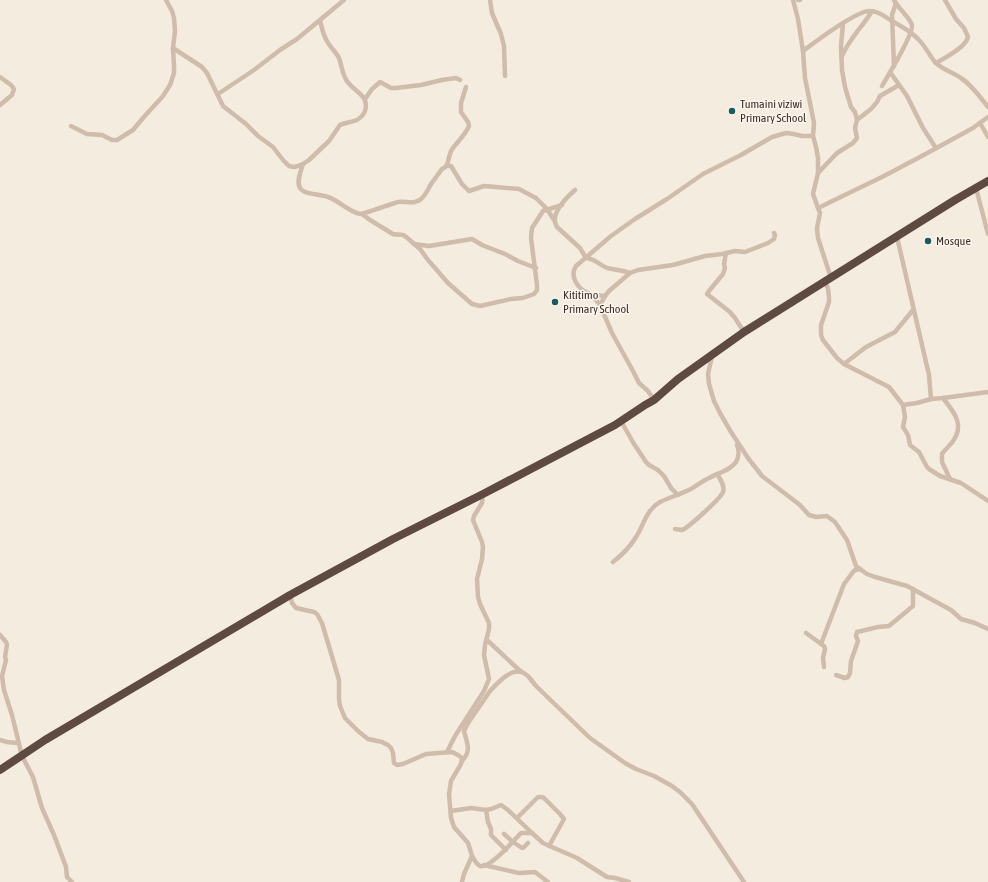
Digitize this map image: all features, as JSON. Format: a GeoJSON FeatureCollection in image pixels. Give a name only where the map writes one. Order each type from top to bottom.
{"type":"FeatureCollection","features":[{"type":"Feature","properties":{"kind":"highway"},"geometry":{"type":"LineString","coordinates":[[0,770],[44,740],[290,595],[393,539],[483,494],[621,421],[654,400],[678,379],[744,332],[988,181]]}},
{"type":"Feature","properties":{"kind":"street"},"geometry":{"type":"LineString","coordinates":[[71,126],[88,134],[114,140],[130,133],[158,102],[170,85],[174,73],[174,18],[166,0]]}},
{"type":"Feature","properties":{"kind":"street"},"geometry":{"type":"LineString","coordinates":[[218,94],[297,39],[344,0]]}},
{"type":"Feature","properties":{"kind":"street"},"geometry":{"type":"LineString","coordinates":[[490,0],[492,13],[501,34],[504,46],[505,76]]}},
{"type":"Feature","properties":{"kind":"street"},"geometry":{"type":"LineString","coordinates":[[793,0],[798,19],[805,78],[814,123],[813,136],[818,158],[818,173],[813,194],[820,213],[817,228],[818,238],[828,280],[829,297],[829,302],[821,325],[821,335],[826,345],[844,364],[889,387],[903,405],[905,418],[903,427],[908,435],[910,445],[919,452],[927,468],[940,476],[960,483],[988,501]]}},
{"type":"Feature","properties":{"kind":"street"},"geometry":{"type":"LineString","coordinates":[[936,63],[954,52],[966,42],[968,37],[964,28],[956,19],[945,0]]}},
{"type":"Feature","properties":{"kind":"street"},"geometry":{"type":"LineString","coordinates":[[882,15],[891,11],[895,3]]}},
{"type":"Feature","properties":{"kind":"street"},"geometry":{"type":"LineString","coordinates":[[894,66],[891,21],[895,3]]}},
{"type":"Feature","properties":{"kind":"street"},"geometry":{"type":"LineString","coordinates":[[882,86],[894,66],[912,28],[910,22],[895,3]]}},
{"type":"Feature","properties":{"kind":"street"},"geometry":{"type":"LineString","coordinates":[[803,51],[858,14],[865,11],[872,11],[882,15],[911,32],[922,43],[940,67],[960,77],[988,107]]}},
{"type":"Feature","properties":{"kind":"street"},"geometry":{"type":"LineString","coordinates":[[842,56],[854,35],[872,11]]}},
{"type":"Feature","properties":{"kind":"street"},"geometry":{"type":"LineString","coordinates":[[173,48],[205,69],[223,106],[246,124],[258,136],[274,147],[286,164],[294,167],[309,160],[329,140],[340,125],[359,119],[366,106],[365,99],[353,89],[347,81],[342,70],[340,60],[326,40],[320,21]]}},
{"type":"Feature","properties":{"kind":"street"},"geometry":{"type":"LineString","coordinates":[[818,173],[837,153],[852,143],[856,138],[855,128],[857,120],[845,87],[842,70],[841,41],[843,34],[843,23]]}},
{"type":"Feature","properties":{"kind":"street"},"geometry":{"type":"LineString","coordinates":[[890,72],[909,101],[923,128],[936,148]]}},
{"type":"Feature","properties":{"kind":"street"},"geometry":{"type":"LineString","coordinates":[[0,77],[11,84],[14,89],[12,95],[0,105]]}},
{"type":"Feature","properties":{"kind":"street"},"geometry":{"type":"LineString","coordinates":[[365,99],[377,83],[380,82],[391,88],[396,88],[456,78],[460,80]]}},
{"type":"Feature","properties":{"kind":"street"},"geometry":{"type":"LineString","coordinates":[[857,120],[871,109],[880,96],[899,85]]}},
{"type":"Feature","properties":{"kind":"street"},"geometry":{"type":"LineString","coordinates":[[362,214],[399,202],[417,202],[422,199],[431,184],[446,166],[453,148],[464,135],[469,126],[461,112],[461,103],[466,87]]}},
{"type":"Feature","properties":{"kind":"street"},"geometry":{"type":"LineString","coordinates":[[818,208],[882,177],[964,134],[988,118]]}},
{"type":"Feature","properties":{"kind":"street"},"geometry":{"type":"LineString","coordinates":[[980,124],[988,137]]}},
{"type":"Feature","properties":{"kind":"street"},"geometry":{"type":"LineString","coordinates":[[654,400],[648,391],[639,383],[612,333],[600,306],[595,299],[576,282],[574,269],[611,236],[703,174],[780,134],[789,133],[802,136],[813,136]]}},
{"type":"Feature","properties":{"kind":"street"},"geometry":{"type":"LineString","coordinates":[[303,164],[299,177],[299,186],[302,191],[328,197],[349,209],[362,214],[393,234],[403,235],[420,249],[433,267],[452,287],[472,304],[480,306],[511,299],[523,298],[534,294],[537,290],[536,268],[531,233],[532,228],[543,211],[562,205]]}},
{"type":"Feature","properties":{"kind":"street"},"geometry":{"type":"LineString","coordinates":[[446,166],[451,166],[462,184],[469,191],[484,186],[519,189],[536,198],[547,209],[557,227],[580,248],[586,258],[592,259],[606,268],[622,270],[630,273]]}},
{"type":"Feature","properties":{"kind":"street"},"geometry":{"type":"LineString","coordinates":[[976,188],[988,234]]}},
{"type":"Feature","properties":{"kind":"street"},"geometry":{"type":"LineString","coordinates":[[554,220],[562,205],[575,190]]}},
{"type":"Feature","properties":{"kind":"street"},"geometry":{"type":"LineString","coordinates":[[600,306],[605,296],[630,273],[643,269],[672,265],[705,256],[735,251],[745,252],[753,250],[771,241],[775,237],[774,233]]}},
{"type":"Feature","properties":{"kind":"street"},"geometry":{"type":"LineString","coordinates":[[897,237],[929,375],[931,399]]}},
{"type":"Feature","properties":{"kind":"street"},"geometry":{"type":"LineString","coordinates":[[414,244],[429,246],[472,239],[482,245],[505,254],[518,262],[536,268]]}},
{"type":"Feature","properties":{"kind":"street"},"geometry":{"type":"LineString","coordinates":[[726,253],[723,274],[707,294],[730,312],[744,332]]}},
{"type":"Feature","properties":{"kind":"street"},"geometry":{"type":"LineString","coordinates":[[589,294],[605,296]]}},
{"type":"Feature","properties":{"kind":"street"},"geometry":{"type":"LineString","coordinates":[[844,364],[866,347],[895,332],[913,310]]}},
{"type":"Feature","properties":{"kind":"street"},"geometry":{"type":"LineString","coordinates":[[712,356],[708,374],[711,393],[716,407],[737,443],[762,476],[800,505],[809,515],[816,517],[829,517],[835,522],[847,540],[856,566],[860,569],[870,575],[902,584],[913,589],[951,610],[961,619],[988,629]]}},
{"type":"Feature","properties":{"kind":"street"},"geometry":{"type":"LineString","coordinates":[[903,405],[931,399],[988,392]]}},
{"type":"Feature","properties":{"kind":"street"},"geometry":{"type":"LineString","coordinates":[[943,398],[950,407],[958,424],[956,435],[942,454],[942,462],[950,479]]}},
{"type":"Feature","properties":{"kind":"street"},"geometry":{"type":"LineString","coordinates":[[621,421],[646,462],[664,476],[678,495]]}},
{"type":"Feature","properties":{"kind":"street"},"geometry":{"type":"LineString","coordinates":[[613,562],[636,538],[648,512],[652,507],[728,469],[736,463],[738,453],[737,443]]}},
{"type":"Feature","properties":{"kind":"street"},"geometry":{"type":"LineString","coordinates":[[675,529],[680,530],[685,528],[719,498],[723,492],[723,484],[718,474]]}},
{"type":"Feature","properties":{"kind":"street"},"geometry":{"type":"LineString","coordinates":[[447,752],[455,736],[484,691],[489,679],[484,655],[489,623],[478,597],[477,579],[482,559],[483,547],[474,520],[474,516],[482,503],[483,494]]}},
{"type":"Feature","properties":{"kind":"street"},"geometry":{"type":"LineString","coordinates":[[821,644],[844,584],[855,570],[860,569]]}},
{"type":"Feature","properties":{"kind":"street"},"geometry":{"type":"LineString","coordinates":[[836,675],[845,678],[850,674],[851,661],[857,642],[857,632],[891,626],[913,606],[913,589]]}},
{"type":"Feature","properties":{"kind":"street"},"geometry":{"type":"LineString","coordinates":[[290,595],[292,603],[296,608],[314,612],[317,614],[322,623],[339,680],[340,706],[345,718],[349,722],[368,739],[388,745],[393,753],[394,763],[397,765],[426,754],[447,752],[455,753],[462,758],[462,761]]}},
{"type":"Feature","properties":{"kind":"street"},"geometry":{"type":"LineString","coordinates":[[806,633],[824,648],[824,667]]}},
{"type":"Feature","properties":{"kind":"street"},"geometry":{"type":"LineString","coordinates":[[0,635],[6,642],[6,660],[1,675],[18,743],[22,756],[33,777],[42,808],[66,867],[67,877],[72,882]]}},
{"type":"Feature","properties":{"kind":"street"},"geometry":{"type":"LineString","coordinates":[[487,640],[528,676],[536,686],[590,738],[625,763],[654,776],[680,792],[692,804],[744,882]]}},
{"type":"Feature","properties":{"kind":"street"},"geometry":{"type":"LineString","coordinates":[[522,672],[518,671],[510,674],[490,691],[464,731],[468,743],[468,751],[451,781],[449,794],[451,818],[454,828],[468,843],[472,856],[478,865],[519,873],[536,872],[548,882]]}},
{"type":"Feature","properties":{"kind":"street"},"geometry":{"type":"LineString","coordinates":[[0,740],[18,743]]}},
{"type":"Feature","properties":{"kind":"street"},"geometry":{"type":"LineString","coordinates":[[517,818],[538,798],[544,798],[564,819],[549,846]]}},
{"type":"Feature","properties":{"kind":"street"},"geometry":{"type":"LineString","coordinates":[[451,811],[471,808],[486,810],[501,805],[543,843],[577,858],[607,877],[629,882]]}},
{"type":"Feature","properties":{"kind":"street"},"geometry":{"type":"LineString","coordinates":[[486,810],[491,834],[506,850]]}},
{"type":"Feature","properties":{"kind":"street"},"geometry":{"type":"LineString","coordinates":[[484,865],[498,858],[522,834],[526,827]]}},
{"type":"Feature","properties":{"kind":"street"},"geometry":{"type":"LineString","coordinates":[[522,834],[532,833]]}},
{"type":"Feature","properties":{"kind":"street"},"geometry":{"type":"LineString","coordinates":[[504,834],[522,848],[528,843]]}},
{"type":"Feature","properties":{"kind":"street"},"geometry":{"type":"LineString","coordinates":[[462,882],[472,856]]}},
{"type":"Feature","properties":{"kind":"place","name":"Tumaini viziwi Primary School"},"geometry":{"type":"Point","coordinates":[732,111]}},
{"type":"Feature","properties":{"kind":"place","name":"Mosque"},"geometry":{"type":"Point","coordinates":[928,241]}},
{"type":"Feature","properties":{"kind":"place","name":"Kititimo Primary School"},"geometry":{"type":"Point","coordinates":[555,302]}}]}
